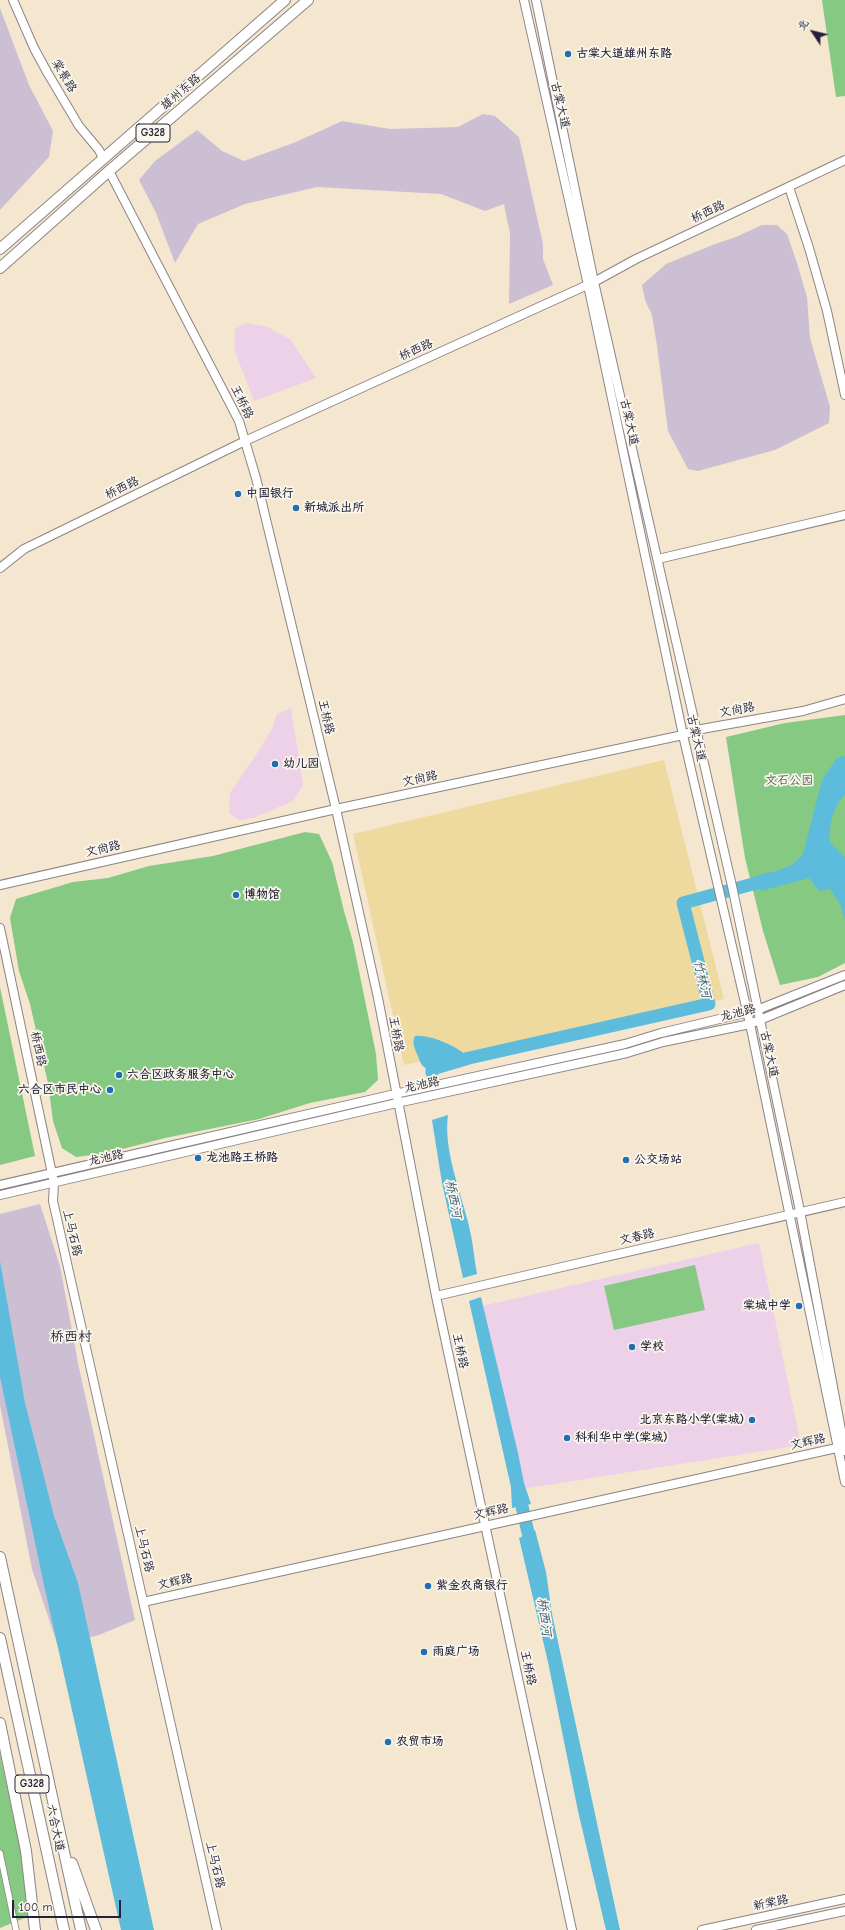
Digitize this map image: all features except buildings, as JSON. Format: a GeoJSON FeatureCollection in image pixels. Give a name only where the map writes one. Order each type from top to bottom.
{"type":"FeatureCollection","features":[{"type":"Feature","properties":{"kind":"highway","name":"雄州东路"},"geometry":{"type":"LineString","coordinates":[[0,249],[285,0]]}},
{"type":"Feature","properties":{"kind":"highway","name":"雄州东路"},"geometry":{"type":"LineString","coordinates":[[0,268],[109,171],[308,0]]}},
{"type":"Feature","properties":{"kind":"highway","name":"六合大道"},"geometry":{"type":"LineString","coordinates":[[0,1557],[55,1805]]}},
{"type":"Feature","properties":{"kind":"highway","name":"六合大道"},"geometry":{"type":"LineString","coordinates":[[0,1638],[64,1930]]}},
{"type":"Feature","properties":{"kind":"highway"},"geometry":{"type":"LineString","coordinates":[[0,1723],[26,1850],[35,1930]]}},
{"type":"Feature","properties":{"kind":"highway","name":"G328"},"geometry":{"type":"LineString","coordinates":[[55,1805],[81,1930]]}},
{"type":"Feature","properties":{"kind":"highway"},"geometry":{"type":"LineString","coordinates":[[55,1805],[86,1906],[96,1930]]}},
{"type":"Feature","properties":{"kind":"street","name":"棠景路"},"geometry":{"type":"LineString","coordinates":[[13,0],[34,48],[47,72],[79,126],[99,150],[103,158]]}},
{"type":"Feature","properties":{"kind":"street","name":"古棠大道"},"geometry":{"type":"LineString","coordinates":[[524,0],[658,559],[732,886],[759,1021],[800,1211],[843,1448],[845,1482]]}},
{"type":"Feature","properties":{"kind":"street","name":"古棠大道"},"geometry":{"type":"LineString","coordinates":[[536,0],[591,283],[683,736],[746,1013],[750,1024],[790,1214],[843,1448]]}},
{"type":"Feature","properties":{"kind":"street","name":"桥西路"},"geometry":{"type":"LineString","coordinates":[[0,568],[24,549],[245,441],[591,283],[636,259],[845,160]]}},
{"type":"Feature","properties":{"kind":"street","name":"王桥路"},"geometry":{"type":"LineString","coordinates":[[109,171],[239,421],[256,478],[336,809],[378,998],[395,1094],[436,1296],[572,1930]]}},
{"type":"Feature","properties":{"kind":"street"},"geometry":{"type":"LineString","coordinates":[[789,187],[809,248],[827,311],[845,395]]}},
{"type":"Feature","properties":{"kind":"street"},"geometry":{"type":"LineString","coordinates":[[658,559],[845,515]]}},
{"type":"Feature","properties":{"kind":"street","name":"文尚路"},"geometry":{"type":"LineString","coordinates":[[0,885],[336,809],[683,736],[696,730],[803,711],[845,699]]}},
{"type":"Feature","properties":{"kind":"street","name":"桥西路"},"geometry":{"type":"LineString","coordinates":[[0,928],[52,1174]]}},
{"type":"Feature","properties":{"kind":"street","name":"龙池路"},"geometry":{"type":"LineString","coordinates":[[0,1185],[395,1094],[625,1044],[661,1033],[757,1010],[845,975]]}},
{"type":"Feature","properties":{"kind":"street","name":"龙池路"},"geometry":{"type":"LineString","coordinates":[[0,1195],[397,1103],[627,1053],[663,1042],[750,1024],[845,985]]}},
{"type":"Feature","properties":{"kind":"street","name":"上马石路"},"geometry":{"type":"LineString","coordinates":[[52,1174],[54,1183],[53,1201],[217,1930]]}},
{"type":"Feature","properties":{"kind":"street","name":"文春路"},"geometry":{"type":"LineString","coordinates":[[436,1296],[800,1211],[845,1202]]}},
{"type":"Feature","properties":{"kind":"street","name":"文辉路"},"geometry":{"type":"LineString","coordinates":[[143,1602],[485,1525],[843,1448]]}},
{"type":"Feature","properties":{"kind":"street"},"geometry":{"type":"LineString","coordinates":[[0,1853],[16,1930]]}},
{"type":"Feature","properties":{"kind":"street","name":"新棠路"},"geometry":{"type":"LineString","coordinates":[[702,1930],[845,1899]]}},
{"type":"Feature","properties":{"kind":"street","name":"新棠路"},"geometry":{"type":"LineString","coordinates":[[756,1930],[845,1911]]}},
{"type":"Feature","properties":{"kind":"shaded area"},"geometry":{"type":"Polygon","coordinates":[[[0,8],[29,85],[53,131],[49,157],[0,210],[0,8]]]}},
{"type":"Feature","properties":{"kind":"shaded area"},"geometry":{"type":"Polygon","coordinates":[[[483,114],[495,116],[519,137],[543,244],[543,259],[553,285],[509,304],[510,234],[504,204],[485,211],[441,194],[317,187],[245,204],[198,224],[175,263],[156,213],[139,180],[155,161],[197,130],[222,151],[244,161],[296,142],[342,121],[390,129],[458,127],[483,114]]]}},
{"type":"Feature","properties":{"kind":"shaded area"},"geometry":{"type":"Polygon","coordinates":[[[762,225],[777,225],[787,234],[797,263],[807,297],[810,338],[830,407],[829,423],[775,450],[698,471],[688,469],[668,431],[652,315],[645,300],[642,285],[666,264],[736,237],[762,225]]]}},
{"type":"Feature","properties":{"kind":"shaded area"},"geometry":{"type":"Polygon","coordinates":[[[246,323],[268,327],[291,340],[316,378],[254,401],[234,349],[235,329],[246,323]]]}},
{"type":"Feature","properties":{"kind":"shaded area","name":"幼儿园"},"geometry":{"type":"Polygon","coordinates":[[[291,708],[303,785],[293,801],[253,818],[239,820],[229,813],[230,793],[260,749],[273,727],[277,714],[291,708]]]}},
{"type":"Feature","properties":{"kind":"shaded area"},"geometry":{"type":"Polygon","coordinates":[[[40,1204],[60,1266],[79,1368],[135,1620],[99,1635],[58,1646],[32,1569],[0,1405],[0,1214],[40,1204]]]}},
{"type":"Feature","properties":{"kind":"shaded area","name":"学校"},"geometry":{"type":"Polygon","coordinates":[[[759,1243],[801,1445],[522,1489],[473,1308],[759,1243]]]}},
{"type":"Feature","properties":{"kind":"green space"},"geometry":{"type":"Polygon","coordinates":[[[822,0],[845,0],[845,96],[836,97],[822,0]]]}},
{"type":"Feature","properties":{"kind":"green space","name":"文石公园"},"geometry":{"type":"Polygon","coordinates":[[[845,715],[845,963],[818,977],[780,985],[763,931],[745,858],[726,737],[785,723],[845,715]]]}},
{"type":"Feature","properties":{"kind":"green space"},"geometry":{"type":"Polygon","coordinates":[[[305,832],[319,834],[332,862],[353,942],[376,1054],[378,1080],[365,1092],[310,1103],[259,1119],[165,1138],[107,1153],[76,1157],[62,1148],[53,1121],[48,1083],[30,1004],[19,971],[10,918],[16,899],[73,882],[108,878],[149,866],[213,856],[305,832]]]}},
{"type":"Feature","properties":{"kind":"green space"},"geometry":{"type":"Polygon","coordinates":[[[0,987],[35,1156],[0,1165],[0,987]]]}},
{"type":"Feature","properties":{"kind":"green space"},"geometry":{"type":"Polygon","coordinates":[[[695,1265],[705,1310],[614,1330],[604,1286],[695,1265]]]}},
{"type":"Feature","properties":{"kind":"green space"},"geometry":{"type":"Polygon","coordinates":[[[0,1754],[34,1914],[0,1928],[0,1754]]]}},
{"type":"Feature","properties":{"kind":"sand"},"geometry":{"type":"Polygon","coordinates":[[[664,760],[724,999],[404,1065],[353,834],[664,760]]]}},
{"type":"Feature","properties":{"kind":"water"},"geometry":{"type":"Polygon","coordinates":[[[845,756],[845,795],[834,811],[829,841],[845,857],[845,919],[840,904],[830,889],[819,891],[809,878],[761,891],[755,876],[777,871],[792,865],[803,854],[822,780],[837,758],[845,756]]]}},
{"type":"Feature","properties":{"kind":"water"},"geometry":{"type":"Polygon","coordinates":[[[415,1036],[428,1037],[444,1042],[459,1050],[469,1058],[460,1063],[441,1069],[434,1070],[424,1067],[415,1049],[415,1036]]]}},
{"type":"Feature","properties":{"kind":"water"},"geometry":{"type":"Polygon","coordinates":[[[448,1115],[447,1128],[450,1157],[466,1213],[477,1274],[463,1278],[442,1183],[432,1120],[448,1115]]]}},
{"type":"Feature","properties":{"kind":"water"},"geometry":{"type":"Polygon","coordinates":[[[0,1261],[25,1403],[54,1516],[78,1583],[154,1930],[121,1930],[44,1585],[0,1377],[0,1261]]]}},
{"type":"Feature","properties":{"kind":"water"},"geometry":{"type":"Polygon","coordinates":[[[481,1297],[524,1483],[531,1504],[512,1508],[511,1487],[469,1301],[481,1297]]]}},
{"type":"Feature","properties":{"kind":"water"},"geometry":{"type":"Polygon","coordinates":[[[535,1530],[546,1572],[552,1614],[620,1930],[606,1930],[578,1811],[548,1662],[519,1538],[535,1530]]]}},
{"type":"Feature","properties":{"kind":"waterway","name":"竹林河"},"geometry":{"type":"LineString","coordinates":[[432,1073],[432,1069],[469,1058],[709,1004],[683,903],[775,878]]}},
{"type":"Feature","properties":{"kind":"waterway","name":"桥西河"},"geometry":{"type":"LineString","coordinates":[[518,1489],[532,1550]]}},
{"type":"Feature","properties":{"kind":"place","name":"古棠大道雄州东路"},"geometry":{"type":"Point","coordinates":[568,54]}},
{"type":"Feature","properties":{"kind":"place","name":"中国银行"},"geometry":{"type":"Point","coordinates":[238,494]}},
{"type":"Feature","properties":{"kind":"place","name":"新城派出所"},"geometry":{"type":"Point","coordinates":[296,508]}},
{"type":"Feature","properties":{"kind":"place","name":"幼儿园"},"geometry":{"type":"Point","coordinates":[275,764]}},
{"type":"Feature","properties":{"kind":"place","name":"博物馆"},"geometry":{"type":"Point","coordinates":[236,895]}},
{"type":"Feature","properties":{"kind":"place","name":"六合区政务服务中心"},"geometry":{"type":"Point","coordinates":[119,1075]}},
{"type":"Feature","properties":{"kind":"place","name":"六合区市民中心"},"geometry":{"type":"Point","coordinates":[110,1090]}},
{"type":"Feature","properties":{"kind":"place","name":"龙池路王桥路"},"geometry":{"type":"Point","coordinates":[198,1158]}},
{"type":"Feature","properties":{"kind":"place","name":"公交场站"},"geometry":{"type":"Point","coordinates":[626,1160]}},
{"type":"Feature","properties":{"kind":"place","name":"棠城中学"},"geometry":{"type":"Point","coordinates":[799,1306]}},
{"type":"Feature","properties":{"kind":"place","name":"学校"},"geometry":{"type":"Point","coordinates":[632,1347]}},
{"type":"Feature","properties":{"kind":"place","name":"北京东路小学(棠城)"},"geometry":{"type":"Point","coordinates":[752,1420]}},
{"type":"Feature","properties":{"kind":"place","name":"科利华中学(棠城)"},"geometry":{"type":"Point","coordinates":[567,1438]}},
{"type":"Feature","properties":{"kind":"place","name":"紫金农商银行"},"geometry":{"type":"Point","coordinates":[428,1586]}},
{"type":"Feature","properties":{"kind":"place","name":"雨庭广场"},"geometry":{"type":"Point","coordinates":[424,1652]}},
{"type":"Feature","properties":{"kind":"place","name":"农贸市场"},"geometry":{"type":"Point","coordinates":[388,1742]}},
{"type":"Feature","properties":{"kind":"district","name":"桥西村"},"geometry":{"type":"Point","coordinates":[71,1337]}}]}
